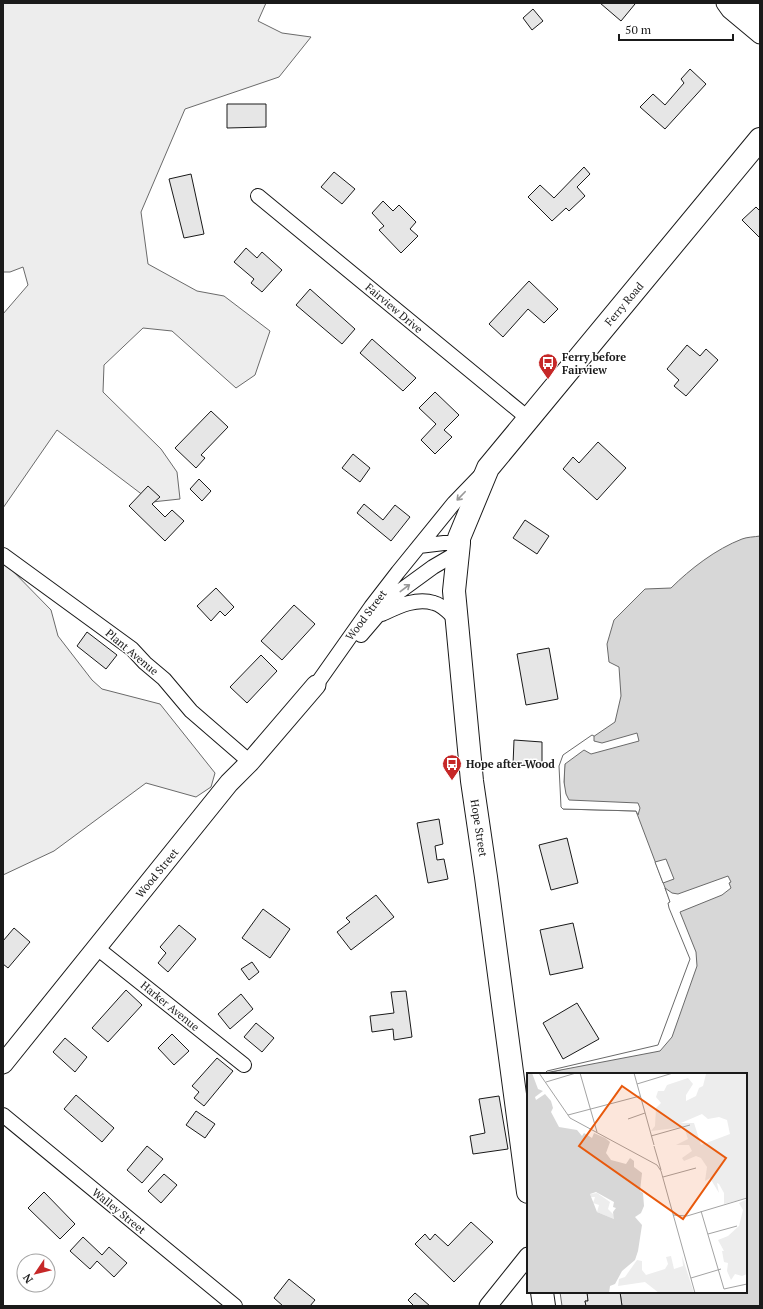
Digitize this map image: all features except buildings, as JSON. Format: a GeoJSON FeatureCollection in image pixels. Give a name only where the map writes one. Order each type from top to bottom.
{"type":"FeatureCollection","features":[{"type":"Feature","properties":{"kind":"main road","name":"Ferry Road"},"geometry":{"type":"LineString","coordinates":[[488,468],[760,139]]}},
{"type":"Feature","properties":{"kind":"main road","name":"Hope Street"},"geometry":{"type":"LineString","coordinates":[[488,468],[459,538],[454,591],[472,781],[527,1184]]}},
{"type":"Feature","properties":{"kind":"main road","name":"Wood Street"},"geometry":{"type":"LineString","coordinates":[[3,1064],[229,783],[250,762],[316,685]]}},
{"type":"Feature","properties":{"kind":"main road"},"geometry":{"type":"LineString","coordinates":[[542,1293],[544,1306]]}},
{"type":"Feature","properties":{"kind":"street"},"geometry":{"type":"LineString","coordinates":[[725,3],[730,10],[760,35]]}},
{"type":"Feature","properties":{"kind":"street"},"geometry":{"type":"LineString","coordinates":[[742,3],[760,15]]}},
{"type":"Feature","properties":{"kind":"street","name":"Fairview Drive"},"geometry":{"type":"LineString","coordinates":[[258,196],[529,419]]}},
{"type":"Feature","properties":{"kind":"street","name":"Wood Street"},"geometry":{"type":"LineString","coordinates":[[316,685],[371,607],[419,546],[454,503],[488,468]]}},
{"type":"Feature","properties":{"kind":"street"},"geometry":{"type":"LineString","coordinates":[[419,546],[444,543],[458,548]]}},
{"type":"Feature","properties":{"kind":"street","name":"Wood Street"},"geometry":{"type":"LineString","coordinates":[[316,685],[396,594],[458,548]]}},
{"type":"Feature","properties":{"kind":"street","name":"Plant Avenue"},"geometry":{"type":"LineString","coordinates":[[3,555],[132,649],[144,663],[164,678],[191,711],[250,762]]}},
{"type":"Feature","properties":{"kind":"street","name":"Wood Street"},"geometry":{"type":"LineString","coordinates":[[378,616],[405,604],[421,602],[434,603],[457,620]]}},
{"type":"Feature","properties":{"kind":"street","name":"Harker Avenue"},"geometry":{"type":"LineString","coordinates":[[97,948],[244,1065]]}},
{"type":"Feature","properties":{"kind":"street","name":"Walley Street"},"geometry":{"type":"LineString","coordinates":[[3,1116],[236,1306]]}},
{"type":"Feature","properties":{"kind":"street"},"geometry":{"type":"LineString","coordinates":[[488,1306],[527,1257]]}},
{"type":"Feature","properties":{"kind":"shaded area"},"geometry":{"type":"Polygon","coordinates":[[[3,3],[266,3],[258,21],[282,33],[311,37],[279,77],[185,109],[141,212],[148,264],[197,291],[224,296],[270,331],[255,375],[236,388],[172,331],[143,328],[104,365],[103,392],[161,449],[177,472],[180,499],[152,502],[57,430],[3,508],[3,314],[28,285],[23,267],[10,272],[3,272],[3,3]]]}},
{"type":"Feature","properties":{"kind":"shaded area"},"geometry":{"type":"Polygon","coordinates":[[[760,536],[760,1306],[622,1306],[620,1293],[747,1293],[747,1073],[547,1073],[659,1046],[692,959],[636,811],[563,809],[565,756],[615,722],[621,696],[619,667],[609,662],[607,644],[614,620],[645,589],[671,588],[686,574],[713,554],[744,538],[760,536]]]}},
{"type":"Feature","properties":{"kind":"shaded area"},"geometry":{"type":"Polygon","coordinates":[[[3,561],[51,610],[58,636],[92,680],[102,689],[160,704],[215,773],[211,787],[196,797],[146,783],[54,851],[3,875],[3,561]]]}},
{"type":"Feature","properties":{"kind":"shaded area"},"geometry":{"type":"Polygon","coordinates":[[[560,1293],[587,1293],[588,1301],[585,1301],[586,1306],[562,1306],[560,1293]]]}},
{"type":"Feature","properties":{"kind":"pier"},"geometry":{"type":"Polygon","coordinates":[[[637,733],[639,741],[591,754],[584,750],[565,764],[564,782],[566,794],[569,800],[638,803],[640,808],[638,815],[636,811],[563,809],[561,807],[559,766],[563,755],[592,735],[594,736],[594,741],[602,743],[637,733]]]}},
{"type":"Feature","properties":{"kind":"pier"},"geometry":{"type":"Polygon","coordinates":[[[666,859],[674,879],[663,883],[655,862],[666,859]]]}},
{"type":"Feature","properties":{"kind":"pier"},"geometry":{"type":"Polygon","coordinates":[[[728,876],[731,882],[729,883],[731,888],[722,895],[680,912],[696,952],[697,966],[672,1037],[660,1051],[545,1073],[547,1071],[658,1045],[690,959],[669,908],[668,903],[670,902],[665,888],[672,893],[678,894],[728,876]]]}},
{"type":"Feature","properties":{"kind":"place","name":"Ferry before Fairview"},"geometry":{"type":"Point","coordinates":[548,380]}},
{"type":"Feature","properties":{"kind":"place","name":"Hope after Wood"},"geometry":{"type":"Point","coordinates":[452,781]}}]}
